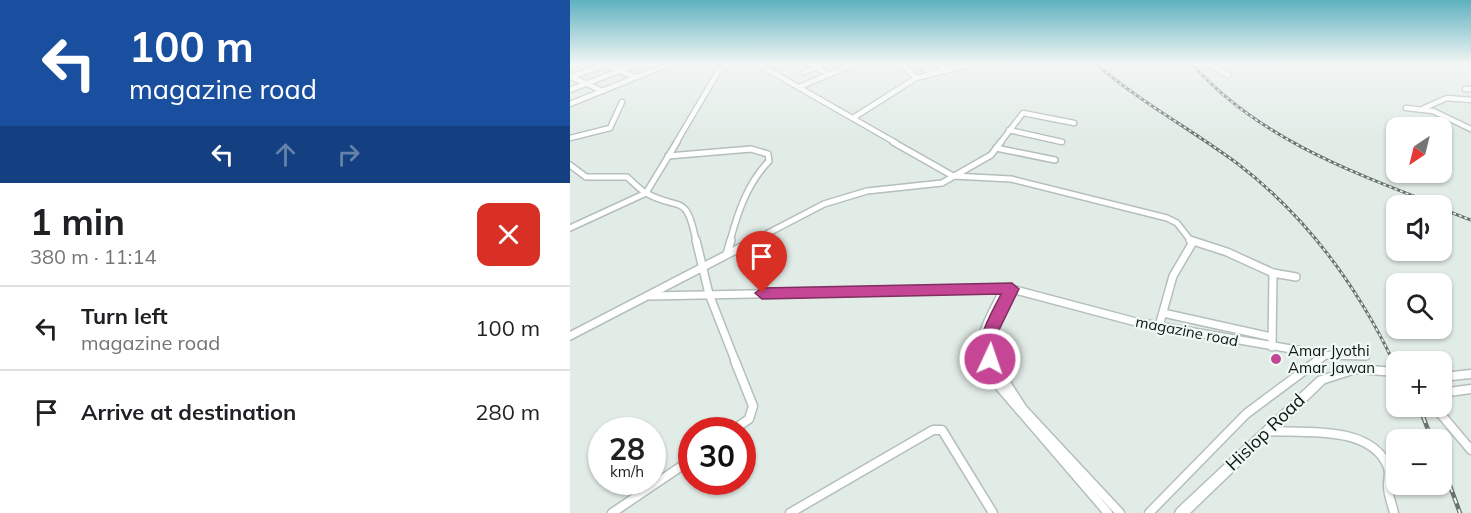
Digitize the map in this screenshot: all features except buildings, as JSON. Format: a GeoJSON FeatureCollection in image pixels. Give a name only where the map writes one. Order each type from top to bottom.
{"type":"FeatureCollection","features":[{"type":"Feature","properties":{"kind":"main road","name":"Hislop Road"},"geometry":{"type":"LineString","coordinates":[[1181,513],[1322,380],[1339,373],[1363,369],[1386,371]]}},
{"type":"Feature","properties":{"kind":"main road"},"geometry":{"type":"LineString","coordinates":[[1452,376],[1471,374]]}},
{"type":"Feature","properties":{"kind":"street"},"geometry":{"type":"LineString","coordinates":[[596,88],[603,91]]}},
{"type":"Feature","properties":{"kind":"street"},"geometry":{"type":"LineString","coordinates":[[570,104],[610,88]]}},
{"type":"Feature","properties":{"kind":"street"},"geometry":{"type":"LineString","coordinates":[[570,228],[646,193],[709,88]]}},
{"type":"Feature","properties":{"kind":"street"},"geometry":{"type":"LineString","coordinates":[[801,88],[953,176],[1011,179],[1167,218],[1180,224],[1188,239],[1194,242],[1225,251],[1273,273],[1296,277]]}},
{"type":"Feature","properties":{"kind":"street"},"geometry":{"type":"LineString","coordinates":[[853,118],[900,88]]}},
{"type":"Feature","properties":{"kind":"street"},"geometry":{"type":"LineString","coordinates":[[1465,89],[1471,89]]}},
{"type":"Feature","properties":{"kind":"street"},"geometry":{"type":"LineString","coordinates":[[1424,108],[1439,99],[1462,96],[1471,100]]}},
{"type":"Feature","properties":{"kind":"street"},"geometry":{"type":"LineString","coordinates":[[570,138],[610,128],[622,102]]}},
{"type":"Feature","properties":{"kind":"street"},"geometry":{"type":"LineString","coordinates":[[1406,108],[1424,108],[1471,129]]}},
{"type":"Feature","properties":{"kind":"street"},"geometry":{"type":"LineString","coordinates":[[570,336],[803,214],[835,200],[867,191],[937,185],[987,158],[1021,115],[1026,113],[1074,123]]}},
{"type":"Feature","properties":{"kind":"street"},"geometry":{"type":"LineString","coordinates":[[1009,130],[1062,142]]}},
{"type":"Feature","properties":{"kind":"street"},"geometry":{"type":"LineString","coordinates":[[996,148],[1055,160]]}},
{"type":"Feature","properties":{"kind":"street"},"geometry":{"type":"LineString","coordinates":[[668,156],[751,149],[768,154],[769,161],[758,171],[747,192],[727,254]]}},
{"type":"Feature","properties":{"kind":"street"},"geometry":{"type":"LineString","coordinates":[[570,165],[586,177],[627,177],[646,193],[678,203],[691,215],[701,268],[753,406],[750,417]]}},
{"type":"Feature","properties":{"kind":"street"},"geometry":{"type":"LineString","coordinates":[[1159,326],[1173,276],[1194,242]]}},
{"type":"Feature","properties":{"kind":"street"},"geometry":{"type":"LineString","coordinates":[[1272,347],[1273,273]]}},
{"type":"Feature","properties":{"kind":"street"},"geometry":{"type":"LineString","coordinates":[[1008,289],[990,334],[988,347],[994,370],[1021,408],[1108,513]]}},
{"type":"Feature","properties":{"kind":"street","name":"magazine road"},"geometry":{"type":"LineString","coordinates":[[650,296],[1008,289],[1159,326],[1326,355],[1366,356]]}},
{"type":"Feature","properties":{"kind":"street"},"geometry":{"type":"LineString","coordinates":[[1163,313],[1272,337]]}},
{"type":"Feature","properties":{"kind":"street"},"geometry":{"type":"LineString","coordinates":[[1149,513],[1246,414],[1326,355]]}},
{"type":"Feature","properties":{"kind":"street"},"geometry":{"type":"LineString","coordinates":[[1452,392],[1471,389]]}},
{"type":"Feature","properties":{"kind":"street"},"geometry":{"type":"LineString","coordinates":[[1443,417],[1471,450]]}},
{"type":"Feature","properties":{"kind":"street"},"geometry":{"type":"LineString","coordinates":[[790,513],[933,430],[942,430],[993,513]]}},
{"type":"Feature","properties":{"kind":"street"},"geometry":{"type":"LineString","coordinates":[[1266,431],[1349,436],[1370,443],[1378,450],[1389,470],[1388,487],[1394,513]]}},
{"type":"Feature","properties":{"kind":"street"},"geometry":{"type":"LineString","coordinates":[[1049,440],[1120,513]]}},
{"type":"Feature","properties":{"kind":"street"},"geometry":{"type":"LineString","coordinates":[[612,513],[678,468]]}},
{"type":"Feature","properties":{"kind":"railway"},"geometry":{"type":"LineString","coordinates":[[1126,88],[1238,164],[1286,206],[1328,254],[1364,307],[1388,351]]}},
{"type":"Feature","properties":{"kind":"railway"},"geometry":{"type":"LineString","coordinates":[[1216,88],[1275,132],[1307,150],[1412,195]]}},
{"type":"Feature","properties":{"kind":"railway"},"geometry":{"type":"LineString","coordinates":[[1452,213],[1471,220]]}},
{"type":"Feature","properties":{"kind":"railway"},"geometry":{"type":"LineString","coordinates":[[1423,417],[1428,429]]}},
{"type":"Feature","properties":{"kind":"railway"},"geometry":{"type":"LineString","coordinates":[[1452,491],[1460,513]]}},
{"type":"Feature","properties":{"kind":"place","name":"Amar Jyothi Amar Jawan"},"geometry":{"type":"Point","coordinates":[1276,359]}},
{"type":"Feature","properties":{"kind":"route"},"geometry":{"type":"LineString","coordinates":[[762,293],[1012,289],[996,317],[990,334],[988,347],[990,359]]}}]}
